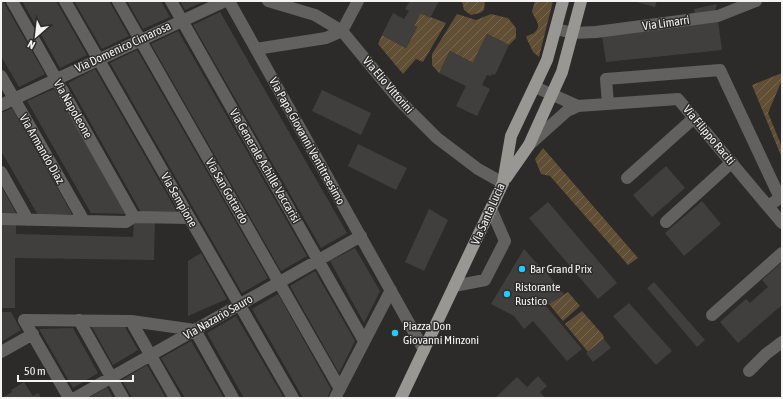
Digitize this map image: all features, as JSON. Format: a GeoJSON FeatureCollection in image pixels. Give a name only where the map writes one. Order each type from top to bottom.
{"type":"FeatureCollection","features":[{"type":"Feature","properties":{"kind":"main road","name":"Via Santa Lucia"},"geometry":{"type":"LineString","coordinates":[[401,398],[503,183],[511,136],[547,60],[563,1]]}},
{"type":"Feature","properties":{"kind":"main road"},"geometry":{"type":"LineString","coordinates":[[503,183],[529,144],[562,72],[581,1]]}},
{"type":"Feature","properties":{"kind":"street","name":"Via Napoleone"},"geometry":{"type":"LineString","coordinates":[[12,1],[134,217]]}},
{"type":"Feature","properties":{"kind":"street","name":"Via Sempione"},"geometry":{"type":"LineString","coordinates":[[65,1],[293,398]]}},
{"type":"Feature","properties":{"kind":"street","name":"Via San Gottardo"},"geometry":{"type":"LineString","coordinates":[[118,1],[279,282],[337,389]]}},
{"type":"Feature","properties":{"kind":"street","name":"Via Generale Achille Vaccarisi"},"geometry":{"type":"LineString","coordinates":[[171,1],[361,336]]}},
{"type":"Feature","properties":{"kind":"street","name":"Via Domenico Cimarosa"},"geometry":{"type":"LineString","coordinates":[[1,105],[225,1]]}},
{"type":"Feature","properties":{"kind":"street","name":"Via Papa Giovanni Ventitreesimo"},"geometry":{"type":"LineString","coordinates":[[229,1],[424,350]]}},
{"type":"Feature","properties":{"kind":"street","name":"Via Elio Vittorini"},"geometry":{"type":"LineString","coordinates":[[268,1],[315,15],[342,31],[399,100],[437,138],[478,169],[503,183]]}},
{"type":"Feature","properties":{"kind":"street"},"geometry":{"type":"LineString","coordinates":[[256,49],[326,38],[342,31],[358,1]]}},
{"type":"Feature","properties":{"kind":"street","name":"Via Limarri"},"geometry":{"type":"LineString","coordinates":[[556,28],[573,33],[596,32],[718,16],[756,1]]}},
{"type":"Feature","properties":{"kind":"street"},"geometry":{"type":"LineString","coordinates":[[608,104],[606,79],[720,70],[780,198],[768,206]]}},
{"type":"Feature","properties":{"kind":"street","name":"Via Armando Diaz"},"geometry":{"type":"LineString","coordinates":[[1,76],[84,221]]}},
{"type":"Feature","properties":{"kind":"street"},"geometry":{"type":"LineString","coordinates":[[535,87],[578,106]]}},
{"type":"Feature","properties":{"kind":"street","name":"Via Filippo Raciti"},"geometry":{"type":"LineString","coordinates":[[529,144],[567,111],[578,106],[678,98],[782,222]]}},
{"type":"Feature","properties":{"kind":"street"},"geometry":{"type":"LineString","coordinates":[[627,178],[694,118]]}},
{"type":"Feature","properties":{"kind":"street"},"geometry":{"type":"LineString","coordinates":[[666,222],[732,162]]}},
{"type":"Feature","properties":{"kind":"street"},"geometry":{"type":"LineString","coordinates":[[1,172],[28,220]]}},
{"type":"Feature","properties":{"kind":"street"},"geometry":{"type":"LineString","coordinates":[[454,286],[485,280],[505,241],[491,209]]}},
{"type":"Feature","properties":{"kind":"street"},"geometry":{"type":"LineString","coordinates":[[1,219],[126,222],[134,217],[189,218]]}},
{"type":"Feature","properties":{"kind":"street","name":"Via Nazario Sauro"},"geometry":{"type":"LineString","coordinates":[[75,398],[361,236]]}},
{"type":"Feature","properties":{"kind":"street"},"geometry":{"type":"LineString","coordinates":[[712,315],[782,253]]}},
{"type":"Feature","properties":{"kind":"street"},"geometry":{"type":"LineString","coordinates":[[337,389],[361,336],[389,285]]}},
{"type":"Feature","properties":{"kind":"street"},"geometry":{"type":"LineString","coordinates":[[69,398],[24,320],[131,321],[194,330],[233,398]]}},
{"type":"Feature","properties":{"kind":"street"},"geometry":{"type":"LineString","coordinates":[[79,320],[122,398]]}},
{"type":"Feature","properties":{"kind":"street"},"geometry":{"type":"LineString","coordinates":[[131,321],[175,398]]}},
{"type":"Feature","properties":{"kind":"street"},"geometry":{"type":"LineString","coordinates":[[1,352],[33,334]]}},
{"type":"Feature","properties":{"kind":"street"},"geometry":{"type":"LineString","coordinates":[[749,371],[766,354],[782,342]]}},
{"type":"Feature","properties":{"kind":"shaded area"},"geometry":{"type":"Polygon","coordinates":[[[462,1],[485,1],[484,10],[480,13],[471,15],[464,10],[462,1]]]}},
{"type":"Feature","properties":{"kind":"shaded area"},"geometry":{"type":"Polygon","coordinates":[[[535,1],[553,1],[539,57],[533,52],[526,37],[533,34],[538,26],[532,11],[535,1]]]}},
{"type":"Feature","properties":{"kind":"shaded area"},"geometry":{"type":"Polygon","coordinates":[[[420,13],[446,23],[423,62],[416,59],[403,74],[378,44],[382,35],[406,48],[417,27],[414,26],[420,13]]]}},
{"type":"Feature","properties":{"kind":"shaded area"},"geometry":{"type":"Polygon","coordinates":[[[457,14],[476,20],[491,14],[508,18],[516,28],[516,38],[509,45],[487,34],[473,63],[450,51],[439,73],[432,65],[432,54],[457,14]]]}},
{"type":"Feature","properties":{"kind":"shaded area"},"geometry":{"type":"Polygon","coordinates":[[[782,73],[782,80],[768,113],[782,147],[782,158],[752,85],[782,73]]]}},
{"type":"Feature","properties":{"kind":"shaded area"},"geometry":{"type":"Polygon","coordinates":[[[543,148],[638,258],[628,265],[550,176],[541,174],[535,159],[543,148]]]}},
{"type":"Feature","properties":{"kind":"shaded area"},"geometry":{"type":"Polygon","coordinates":[[[568,292],[580,306],[563,321],[549,304],[568,292]]]}},
{"type":"Feature","properties":{"kind":"shaded area"},"geometry":{"type":"Polygon","coordinates":[[[582,311],[603,335],[604,339],[588,352],[565,324],[582,311]]]}},
{"type":"Feature","properties":{"kind":"building"},"geometry":{"type":"Polygon","coordinates":[[[1,1],[3,1],[45,74],[19,87],[1,56],[1,1]]]}},
{"type":"Feature","properties":{"kind":"building"},"geometry":{"type":"Polygon","coordinates":[[[22,1],[56,1],[87,55],[60,68],[22,1]]]}},
{"type":"Feature","properties":{"kind":"building"},"geometry":{"type":"Polygon","coordinates":[[[74,1],[109,1],[129,36],[102,49],[74,1]]]}},
{"type":"Feature","properties":{"kind":"building"},"geometry":{"type":"Polygon","coordinates":[[[127,1],[161,1],[170,17],[143,29],[127,1]]]}},
{"type":"Feature","properties":{"kind":"building"},"geometry":{"type":"Polygon","coordinates":[[[180,1],[205,1],[185,10],[180,1]]]}},
{"type":"Feature","properties":{"kind":"building"},"geometry":{"type":"Polygon","coordinates":[[[410,1],[439,1],[430,18],[420,13],[414,26],[417,27],[406,48],[382,35],[393,13],[404,19],[409,11],[405,9],[410,1]]]}},
{"type":"Feature","properties":{"kind":"building"},"geometry":{"type":"Polygon","coordinates":[[[633,1],[657,1],[655,7],[633,1]]]}},
{"type":"Feature","properties":{"kind":"building"},"geometry":{"type":"Polygon","coordinates":[[[717,4],[715,11],[695,15],[694,9],[717,4]]]}},
{"type":"Feature","properties":{"kind":"building"},"geometry":{"type":"Polygon","coordinates":[[[220,12],[347,233],[321,248],[193,25],[220,12]]]}},
{"type":"Feature","properties":{"kind":"building"},"geometry":{"type":"Polygon","coordinates":[[[718,21],[722,50],[606,62],[602,36],[718,21]]]}},
{"type":"Feature","properties":{"kind":"building"},"geometry":{"type":"Polygon","coordinates":[[[178,31],[307,256],[281,271],[151,44],[178,31]]]}},
{"type":"Feature","properties":{"kind":"building"},"geometry":{"type":"Polygon","coordinates":[[[487,34],[509,45],[495,75],[487,75],[482,85],[490,89],[477,116],[456,106],[466,86],[439,73],[450,51],[473,63],[487,34]]]}},
{"type":"Feature","properties":{"kind":"building"},"geometry":{"type":"Polygon","coordinates":[[[137,50],[268,278],[242,293],[110,63],[137,50]]]}},
{"type":"Feature","properties":{"kind":"building"},"geometry":{"type":"Polygon","coordinates":[[[95,69],[179,215],[142,214],[68,83],[95,69]]]}},
{"type":"Feature","properties":{"kind":"building"},"geometry":{"type":"Polygon","coordinates":[[[54,89],[128,214],[91,213],[27,101],[54,89]]]}},
{"type":"Feature","properties":{"kind":"building"},"geometry":{"type":"Polygon","coordinates":[[[322,90],[371,113],[361,135],[312,111],[322,90]]]}},
{"type":"Feature","properties":{"kind":"building"},"geometry":{"type":"Polygon","coordinates":[[[12,108],[72,214],[38,215],[1,151],[1,113],[12,108]]]}},
{"type":"Feature","properties":{"kind":"building"},"geometry":{"type":"Polygon","coordinates":[[[358,144],[407,168],[396,190],[348,166],[358,144]]]}},
{"type":"Feature","properties":{"kind":"building"},"geometry":{"type":"Polygon","coordinates":[[[666,166],[685,188],[652,217],[633,195],[666,166]]]}},
{"type":"Feature","properties":{"kind":"building"},"geometry":{"type":"Polygon","coordinates":[[[1,186],[17,215],[1,216],[1,186]]]}},
{"type":"Feature","properties":{"kind":"building"},"geometry":{"type":"Polygon","coordinates":[[[702,201],[721,224],[684,256],[665,233],[702,201]]]}},
{"type":"Feature","properties":{"kind":"building"},"geometry":{"type":"Polygon","coordinates":[[[548,202],[617,283],[598,299],[529,218],[548,202]]]}},
{"type":"Feature","properties":{"kind":"building"},"geometry":{"type":"Polygon","coordinates":[[[429,209],[448,220],[424,271],[405,262],[429,209]]]}},
{"type":"Feature","properties":{"kind":"building"},"geometry":{"type":"Polygon","coordinates":[[[134,220],[155,220],[154,260],[15,258],[15,308],[1,308],[1,224],[16,224],[16,234],[133,237],[134,220]]]}},
{"type":"Feature","properties":{"kind":"building"},"geometry":{"type":"Polygon","coordinates":[[[355,248],[380,291],[364,323],[330,261],[355,248]]]}},
{"type":"Feature","properties":{"kind":"building"},"geometry":{"type":"Polygon","coordinates":[[[524,249],[540,267],[541,266],[564,294],[546,306],[582,349],[567,361],[533,321],[524,329],[514,316],[491,304],[524,249]]]}},
{"type":"Feature","properties":{"kind":"building"},"geometry":{"type":"Polygon","coordinates":[[[201,253],[227,299],[188,316],[188,261],[201,253]]]}},
{"type":"Feature","properties":{"kind":"building"},"geometry":{"type":"Polygon","coordinates":[[[782,262],[782,305],[738,343],[720,322],[746,299],[750,303],[768,287],[762,280],[782,262]]]}},
{"type":"Feature","properties":{"kind":"building"},"geometry":{"type":"Polygon","coordinates":[[[315,271],[355,341],[339,373],[290,286],[315,271]]]}},
{"type":"Feature","properties":{"kind":"building"},"geometry":{"type":"Polygon","coordinates":[[[654,282],[705,340],[697,347],[647,288],[654,282]]]}},
{"type":"Feature","properties":{"kind":"building"},"geometry":{"type":"Polygon","coordinates":[[[278,294],[331,389],[327,398],[303,398],[252,309],[278,294]]]}},
{"type":"Feature","properties":{"kind":"building"},"geometry":{"type":"Polygon","coordinates":[[[629,303],[672,351],[656,365],[613,316],[629,303]]]}},
{"type":"Feature","properties":{"kind":"building"},"geometry":{"type":"Polygon","coordinates":[[[1,312],[11,312],[21,330],[1,342],[1,312]]]}},
{"type":"Feature","properties":{"kind":"building"},"geometry":{"type":"Polygon","coordinates":[[[236,316],[284,398],[244,398],[207,333],[236,316]]]}},
{"type":"Feature","properties":{"kind":"building"},"geometry":{"type":"Polygon","coordinates":[[[92,327],[125,327],[138,350],[113,365],[92,327]]]}},
{"type":"Feature","properties":{"kind":"building"},"geometry":{"type":"Polygon","coordinates":[[[73,328],[98,373],[73,388],[39,329],[73,328]]]}},
{"type":"Feature","properties":{"kind":"building"},"geometry":{"type":"Polygon","coordinates":[[[604,339],[611,348],[593,362],[586,353],[604,339]]]}},
{"type":"Feature","properties":{"kind":"building"},"geometry":{"type":"Polygon","coordinates":[[[191,341],[224,398],[185,398],[161,358],[191,341]]]}},
{"type":"Feature","properties":{"kind":"building"},"geometry":{"type":"Polygon","coordinates":[[[147,365],[166,398],[132,398],[122,380],[147,365]]]}},
{"type":"Feature","properties":{"kind":"building"},"geometry":{"type":"Polygon","coordinates":[[[538,376],[547,386],[540,392],[545,398],[498,398],[497,396],[517,377],[527,387],[538,376]]]}},
{"type":"Feature","properties":{"kind":"building"},"geometry":{"type":"Polygon","coordinates":[[[24,382],[33,396],[38,393],[41,398],[2,398],[12,392],[11,390],[24,382]]]}},
{"type":"Feature","properties":{"kind":"building"},"geometry":{"type":"Polygon","coordinates":[[[107,387],[113,398],[89,398],[107,387]]]}},
{"type":"Feature","properties":{"kind":"place","name":"Bar Grand Prix"},"geometry":{"type":"Point","coordinates":[522,269]}},
{"type":"Feature","properties":{"kind":"place","name":"Ristorante Rustico"},"geometry":{"type":"Point","coordinates":[507,294]}},
{"type":"Feature","properties":{"kind":"place","name":"Piazza Don Giovanni Minzoni"},"geometry":{"type":"Point","coordinates":[395,333]}}]}
